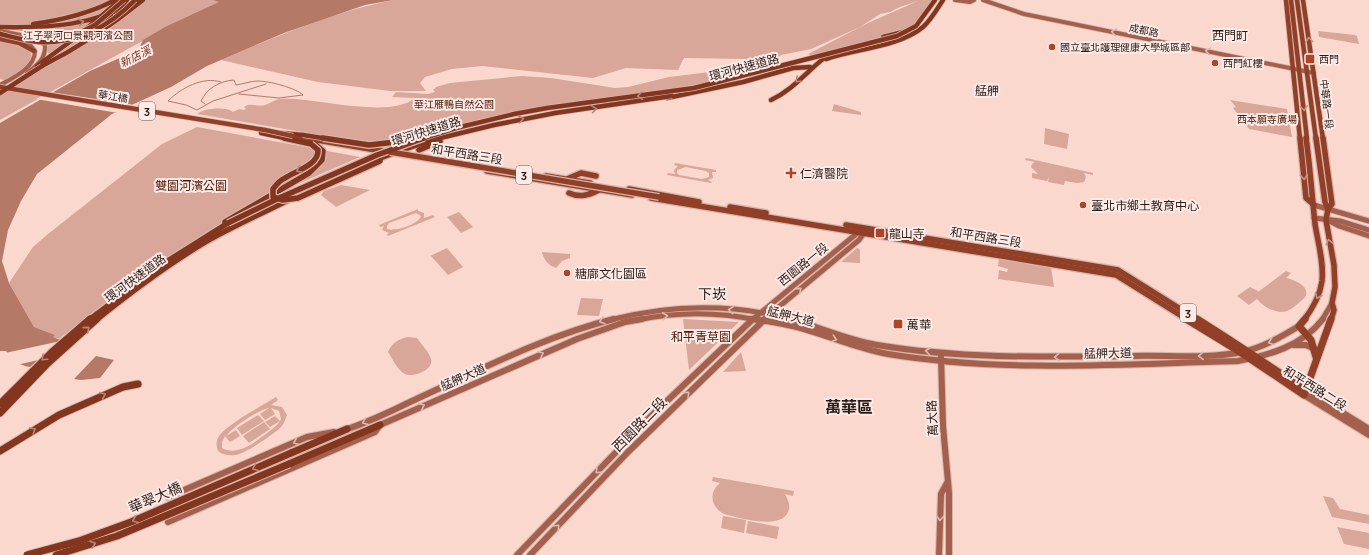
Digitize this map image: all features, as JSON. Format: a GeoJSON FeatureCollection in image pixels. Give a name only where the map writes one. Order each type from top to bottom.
{"type":"FeatureCollection","features":[{"type":"Feature","properties":{"kind":"highway"},"geometry":{"type":"LineString","coordinates":[[0,26],[56,21],[94,10],[115,0]]}},
{"type":"Feature","properties":{"kind":"highway"},"geometry":{"type":"LineString","coordinates":[[39,66],[78,36],[120,0]]}},
{"type":"Feature","properties":{"kind":"highway"},"geometry":{"type":"LineString","coordinates":[[0,35],[37,40],[64,38],[81,32],[94,25],[124,0]]}},
{"type":"Feature","properties":{"kind":"highway"},"geometry":{"type":"LineString","coordinates":[[39,66],[86,34],[128,0]]}},
{"type":"Feature","properties":{"kind":"highway"},"geometry":{"type":"LineString","coordinates":[[39,66],[91,34],[131,0]]}},
{"type":"Feature","properties":{"kind":"highway"},"geometry":{"type":"LineString","coordinates":[[0,26],[36,28],[72,24],[110,14],[137,0]]}},
{"type":"Feature","properties":{"kind":"highway"},"geometry":{"type":"LineString","coordinates":[[0,35],[40,42],[54,42],[76,38],[107,25],[137,0]]}},
{"type":"Feature","properties":{"kind":"highway"},"geometry":{"type":"LineString","coordinates":[[0,88],[118,20],[144,0]]}},
{"type":"Feature","properties":{"kind":"highway"},"geometry":{"type":"LineString","coordinates":[[930,7],[931,0]]}},
{"type":"Feature","properties":{"kind":"highway","name":"環河快速道路"},"geometry":{"type":"LineString","coordinates":[[0,404],[67,337],[111,301],[165,261],[228,223],[277,199],[377,155],[445,131],[514,114],[700,87],[897,36],[914,29],[935,0]]}},
{"type":"Feature","properties":{"kind":"highway"},"geometry":{"type":"LineString","coordinates":[[816,64],[835,56],[909,36],[923,28],[941,0]]}},
{"type":"Feature","properties":{"kind":"highway","name":"環河快速道路"},"geometry":{"type":"LineString","coordinates":[[0,413],[58,355],[96,321],[159,273],[205,243],[256,215],[342,174],[431,140],[479,127],[555,113],[650,100],[716,85],[911,33],[923,23],[941,0]]}},
{"type":"Feature","properties":{"kind":"highway"},"geometry":{"type":"LineString","coordinates":[[771,100],[780,96],[825,56],[836,50],[905,31],[920,22]]}},
{"type":"Feature","properties":{"kind":"highway"},"geometry":{"type":"LineString","coordinates":[[650,100],[708,90],[782,71],[810,67]]}},
{"type":"Feature","properties":{"kind":"highway"},"geometry":{"type":"LineString","coordinates":[[311,144],[317,149],[317,157],[308,165],[275,185],[272,189],[273,197],[283,200],[298,198],[380,161],[448,138],[496,124]]}},
{"type":"Feature","properties":{"kind":"highway"},"geometry":{"type":"LineString","coordinates":[[280,133],[359,144],[378,145],[406,141],[445,131]]}},
{"type":"Feature","properties":{"kind":"highway"},"geometry":{"type":"LineString","coordinates":[[192,244],[225,222],[314,169],[322,160],[323,155],[320,148],[311,144],[262,133]]}},
{"type":"Feature","properties":{"kind":"highway"},"geometry":{"type":"LineString","coordinates":[[419,150],[448,138]]}},
{"type":"Feature","properties":{"kind":"highway"},"geometry":{"type":"LineString","coordinates":[[0,408],[27,376]]}},
{"type":"Feature","properties":{"kind":"highway"},"geometry":{"type":"LineString","coordinates":[[0,451],[39,426],[70,410],[123,387],[138,384]]}},
{"type":"Feature","properties":{"kind":"highway","name":"艋舺大道"},"geometry":{"type":"LineString","coordinates":[[289,464],[380,425]]}},
{"type":"Feature","properties":{"kind":"highway","name":"艋舺大道"},"geometry":{"type":"LineString","coordinates":[[290,453],[347,429]]}},
{"type":"Feature","properties":{"kind":"highway","name":"華翠大橋"},"geometry":{"type":"LineString","coordinates":[[27,555],[79,541],[131,522],[290,453]]}},
{"type":"Feature","properties":{"kind":"highway","name":"華翠大橋"},"geometry":{"type":"LineString","coordinates":[[56,555],[117,536],[289,464]]}},
{"type":"Feature","properties":{"kind":"main road"},"geometry":{"type":"LineString","coordinates":[[955,0],[967,2],[972,2],[974,0]]}},
{"type":"Feature","properties":{"kind":"main road"},"geometry":{"type":"LineString","coordinates":[[983,0],[993,4],[1029,12],[1036,16]]}},
{"type":"Feature","properties":{"kind":"main road"},"geometry":{"type":"LineString","coordinates":[[1286,0],[1297,69]]}},
{"type":"Feature","properties":{"kind":"main road"},"geometry":{"type":"LineString","coordinates":[[1291,0],[1306,198],[1314,205],[1369,221]]}},
{"type":"Feature","properties":{"kind":"main road","name":"中華路一段"},"geometry":{"type":"LineString","coordinates":[[1297,0],[1332,204],[1328,209],[1326,219]]}},
{"type":"Feature","properties":{"kind":"main road","name":"中華路一段"},"geometry":{"type":"LineString","coordinates":[[1303,0],[1310,71]]}},
{"type":"Feature","properties":{"kind":"main road","name":"成都路"},"geometry":{"type":"LineString","coordinates":[[1016,10],[1024,14],[1310,71]]}},
{"type":"Feature","properties":{"kind":"main road"},"geometry":{"type":"LineString","coordinates":[[0,35],[25,45],[34,51]]}},
{"type":"Feature","properties":{"kind":"main road"},"geometry":{"type":"LineString","coordinates":[[0,35],[31,46],[34,51],[35,59],[24,71],[0,88]]}},
{"type":"Feature","properties":{"kind":"main road"},"geometry":{"type":"LineString","coordinates":[[0,35],[36,38],[45,45],[46,50],[41,63],[0,88]]}},
{"type":"Feature","properties":{"kind":"main road","name":"華江橋"},"geometry":{"type":"LineString","coordinates":[[0,88],[280,133],[390,152],[402,157],[542,178]]}},
{"type":"Feature","properties":{"kind":"main road","name":"華江橋"},"geometry":{"type":"LineString","coordinates":[[0,88],[262,133],[293,136]]}},
{"type":"Feature","properties":{"kind":"main road","name":"和平西路三段"},"geometry":{"type":"LineString","coordinates":[[390,152],[688,202],[1118,270],[1247,350],[1253,359]]}},
{"type":"Feature","properties":{"kind":"main road"},"geometry":{"type":"LineString","coordinates":[[567,179],[581,173],[596,176]]}},
{"type":"Feature","properties":{"kind":"main road","name":"和平西路三段"},"geometry":{"type":"LineString","coordinates":[[542,178],[567,179],[688,202]]}},
{"type":"Feature","properties":{"kind":"main road","name":"和平西路三段"},"geometry":{"type":"LineString","coordinates":[[542,178],[600,190],[688,202]]}},
{"type":"Feature","properties":{"kind":"main road"},"geometry":{"type":"LineString","coordinates":[[569,193],[582,196],[592,194],[600,190]]}},
{"type":"Feature","properties":{"kind":"main road"},"geometry":{"type":"LineString","coordinates":[[1314,205],[1314,218],[1324,277],[1322,288],[1313,308],[1299,326],[1308,335],[1315,350],[1316,358]]}},
{"type":"Feature","properties":{"kind":"main road"},"geometry":{"type":"LineString","coordinates":[[1314,218],[1340,220],[1369,230]]}},
{"type":"Feature","properties":{"kind":"main road"},"geometry":{"type":"LineString","coordinates":[[1326,219],[1339,226],[1369,236]]}},
{"type":"Feature","properties":{"kind":"main road"},"geometry":{"type":"LineString","coordinates":[[1305,393],[1334,310],[1332,303],[1335,275],[1326,219]]}},
{"type":"Feature","properties":{"kind":"main road","name":"和平西路三段"},"geometry":{"type":"LineString","coordinates":[[864,230],[1116,275],[1253,359]]}},
{"type":"Feature","properties":{"kind":"main road","name":"西園路一段"},"geometry":{"type":"LineString","coordinates":[[769,315],[858,240],[864,230]]}},
{"type":"Feature","properties":{"kind":"main road","name":"西園路一段"},"geometry":{"type":"LineString","coordinates":[[756,316],[864,230]]}},
{"type":"Feature","properties":{"kind":"main road","name":"艋舺大道"},"geometry":{"type":"LineString","coordinates":[[380,425],[577,339],[625,322],[680,315],[769,315],[801,322],[865,342],[941,357],[965,364],[1016,366],[1179,363],[1253,359],[1292,345],[1308,335],[1322,320],[1332,303]]}},
{"type":"Feature","properties":{"kind":"main road","name":"艋舺大道"},"geometry":{"type":"LineString","coordinates":[[347,429],[543,343],[610,319],[672,308],[713,308],[756,316],[763,320],[803,329],[864,349],[887,354],[941,357],[1201,356],[1247,350],[1278,340],[1299,326]]}},
{"type":"Feature","properties":{"kind":"main road","name":"西園路二段"},"geometry":{"type":"LineString","coordinates":[[530,555],[628,452],[769,315]]}},
{"type":"Feature","properties":{"kind":"main road","name":"西園路二段"},"geometry":{"type":"LineString","coordinates":[[518,555],[646,421],[756,316]]}},
{"type":"Feature","properties":{"kind":"main road"},"geometry":{"type":"LineString","coordinates":[[1292,345],[1303,345],[1315,350]]}},
{"type":"Feature","properties":{"kind":"main road","name":"萬大路"},"geometry":{"type":"LineString","coordinates":[[941,357],[947,482],[949,493],[949,555]]}},
{"type":"Feature","properties":{"kind":"main road","name":"和平西路二段"},"geometry":{"type":"LineString","coordinates":[[1253,359],[1305,393],[1369,429]]}},
{"type":"Feature","properties":{"kind":"main road","name":"和平西路二段"},"geometry":{"type":"LineString","coordinates":[[1305,393],[1369,435]]}},
{"type":"Feature","properties":{"kind":"main road"},"geometry":{"type":"LineString","coordinates":[[168,522],[375,432],[380,425]]}},
{"type":"Feature","properties":{"kind":"main road"},"geometry":{"type":"LineString","coordinates":[[168,497],[307,438],[347,429]]}},
{"type":"Feature","properties":{"kind":"main road","name":"萬大路"},"geometry":{"type":"LineString","coordinates":[[939,555],[941,494],[947,482]]}},
{"type":"Feature","properties":{"kind":"green space","name":"江子翠河口景觀河濱公園"},"geometry":{"type":"Polygon","coordinates":[[[0,0],[224,0],[135,45],[0,120],[0,94],[22,81],[49,54],[34,33],[0,28],[0,0]]]}},
{"type":"Feature","properties":{"kind":"green space"},"geometry":{"type":"Polygon","coordinates":[[[393,0],[936,0],[930,9],[908,29],[814,57],[808,54],[868,23],[918,1],[890,12],[880,14],[860,27],[811,49],[781,55],[769,64],[756,66],[744,71],[748,59],[684,58],[678,70],[626,68],[593,78],[482,66],[452,69],[425,77],[420,83],[426,91],[390,91],[318,82],[221,60],[327,18],[393,0]]]}},
{"type":"Feature","properties":{"kind":"green space"},"geometry":{"type":"Polygon","coordinates":[[[1318,31],[1355,35],[1357,36],[1359,44],[1319,37],[1318,31]]]}},
{"type":"Feature","properties":{"kind":"green space"},"geometry":{"type":"Polygon","coordinates":[[[0,41],[14,44],[23,48],[32,56],[26,66],[7,81],[0,79],[0,41]]]}},
{"type":"Feature","properties":{"kind":"green space","name":"華江雁鴨自然公園"},"geometry":{"type":"Polygon","coordinates":[[[718,71],[737,75],[683,88],[482,119],[384,146],[197,114],[204,110],[215,108],[226,109],[233,112],[239,109],[244,110],[246,109],[244,107],[246,106],[265,105],[279,99],[293,99],[350,106],[387,107],[403,104],[415,98],[392,97],[396,92],[428,94],[435,92],[433,90],[436,87],[450,83],[522,76],[551,78],[615,88],[628,87],[669,77],[718,71]]]}},
{"type":"Feature","properties":{"kind":"green space","name":"西本願寺廣場"},"geometry":{"type":"Polygon","coordinates":[[[1230,100],[1287,109],[1292,137],[1249,129],[1233,108],[1236,107],[1230,100]]]}},
{"type":"Feature","properties":{"kind":"green space"},"geometry":{"type":"Polygon","coordinates":[[[834,104],[861,112],[861,115],[832,111],[834,104]]]}},
{"type":"Feature","properties":{"kind":"green space","name":"雙園河濱公園"},"geometry":{"type":"Polygon","coordinates":[[[197,127],[360,157],[298,184],[188,244],[106,302],[59,339],[52,337],[55,335],[34,327],[9,283],[33,247],[162,144],[197,127]]]}},
{"type":"Feature","properties":{"kind":"green space"},"geometry":{"type":"Polygon","coordinates":[[[1045,128],[1069,134],[1067,149],[1044,144],[1045,128]]]}},
{"type":"Feature","properties":{"kind":"green space"},"geometry":{"type":"Polygon","coordinates":[[[1026,158],[1093,173],[1093,175],[1084,173],[1086,177],[1084,182],[1077,183],[1065,181],[1064,185],[1048,182],[1049,177],[1047,181],[1032,178],[1032,173],[1038,174],[1031,167],[1035,162],[1025,160],[1026,158]]]}},
{"type":"Feature","properties":{"kind":"green space"},"geometry":{"type":"Polygon","coordinates":[[[675,163],[716,170],[716,172],[712,172],[713,178],[708,180],[712,182],[711,183],[667,175],[668,173],[675,174],[674,170],[678,166],[674,165],[675,163]],[[686,167],[677,170],[677,173],[679,175],[702,179],[709,177],[709,173],[686,167]]]}},
{"type":"Feature","properties":{"kind":"green space"},"geometry":{"type":"Polygon","coordinates":[[[341,185],[370,190],[336,207],[321,195],[324,191],[341,185]]]}},
{"type":"Feature","properties":{"kind":"green space"},"geometry":{"type":"Polygon","coordinates":[[[418,209],[418,211],[424,213],[424,218],[433,215],[435,217],[388,236],[387,234],[389,233],[382,230],[384,226],[380,227],[379,225],[418,209]],[[416,213],[389,223],[387,229],[391,230],[406,227],[416,222],[421,216],[416,213]]]}},
{"type":"Feature","properties":{"kind":"green space"},"geometry":{"type":"Polygon","coordinates":[[[459,212],[473,227],[461,233],[447,217],[459,212]]]}},
{"type":"Feature","properties":{"kind":"green space"},"geometry":{"type":"Polygon","coordinates":[[[447,248],[463,267],[448,275],[430,256],[447,248]]]}},
{"type":"Feature","properties":{"kind":"green space"},"geometry":{"type":"Polygon","coordinates":[[[857,248],[860,249],[860,263],[841,262],[857,248]]]}},
{"type":"Feature","properties":{"kind":"green space"},"geometry":{"type":"Polygon","coordinates":[[[542,252],[570,254],[570,258],[562,261],[556,268],[547,262],[542,252]]]}},
{"type":"Feature","properties":{"kind":"green space"},"geometry":{"type":"Polygon","coordinates":[[[999,258],[1051,267],[1054,287],[998,279],[999,270],[1007,272],[1008,269],[998,266],[999,258]]]}},
{"type":"Feature","properties":{"kind":"green space"},"geometry":{"type":"Polygon","coordinates":[[[1286,271],[1291,273],[1286,278],[1303,286],[1306,292],[1306,296],[1296,306],[1289,310],[1281,312],[1272,310],[1263,305],[1257,299],[1249,305],[1237,296],[1250,287],[1258,292],[1286,271]]]}},
{"type":"Feature","properties":{"kind":"green space"},"geometry":{"type":"Polygon","coordinates":[[[581,298],[603,299],[599,316],[577,315],[581,298]]]}},
{"type":"Feature","properties":{"kind":"green space","name":"和平青草園"},"geometry":{"type":"Polygon","coordinates":[[[683,319],[739,322],[689,370],[683,319]]]}},
{"type":"Feature","properties":{"kind":"green space"},"geometry":{"type":"Polygon","coordinates":[[[408,337],[417,338],[431,359],[431,363],[426,370],[413,375],[402,372],[397,367],[388,352],[391,346],[396,342],[408,337]]]}},
{"type":"Feature","properties":{"kind":"green space"},"geometry":{"type":"Polygon","coordinates":[[[741,352],[746,371],[723,372],[741,352]]]}},
{"type":"Feature","properties":{"kind":"green space"},"geometry":{"type":"Polygon","coordinates":[[[276,397],[278,400],[271,405],[282,407],[287,415],[280,428],[258,444],[239,454],[228,455],[218,451],[217,440],[223,431],[276,397]],[[269,408],[264,409],[246,419],[226,436],[236,430],[240,436],[230,442],[225,436],[222,442],[222,448],[236,450],[243,448],[257,441],[275,427],[281,419],[279,411],[271,408],[275,414],[265,420],[260,414],[269,408]]]}},
{"type":"Feature","properties":{"kind":"green space"},"geometry":{"type":"Polygon","coordinates":[[[258,415],[264,421],[242,435],[237,428],[258,415]]]}},
{"type":"Feature","properties":{"kind":"green space"},"geometry":{"type":"Polygon","coordinates":[[[275,416],[280,421],[270,427],[265,422],[275,416]]]}},
{"type":"Feature","properties":{"kind":"green space"},"geometry":{"type":"Polygon","coordinates":[[[374,421],[375,423],[264,470],[263,468],[374,421]]]}},
{"type":"Feature","properties":{"kind":"green space"},"geometry":{"type":"Polygon","coordinates":[[[264,422],[270,429],[249,443],[243,436],[264,422]]]}},
{"type":"Feature","properties":{"kind":"green space"},"geometry":{"type":"Polygon","coordinates":[[[713,477],[794,491],[793,496],[785,494],[789,505],[789,510],[784,517],[769,522],[749,520],[724,514],[716,508],[714,504],[714,491],[720,483],[712,481],[713,477]]]}},
{"type":"Feature","properties":{"kind":"green space"},"geometry":{"type":"Polygon","coordinates":[[[1323,496],[1333,498],[1340,509],[1369,515],[1369,524],[1332,517],[1323,496]]]}},
{"type":"Feature","properties":{"kind":"green space"},"geometry":{"type":"Polygon","coordinates":[[[723,516],[746,520],[744,533],[721,528],[723,516]]]}},
{"type":"Feature","properties":{"kind":"green space"},"geometry":{"type":"Polygon","coordinates":[[[748,521],[779,527],[777,539],[746,533],[748,521]]]}},
{"type":"Feature","properties":{"kind":"green space"},"geometry":{"type":"Polygon","coordinates":[[[1337,527],[1369,533],[1369,549],[1344,544],[1337,527]]]}},
{"type":"Feature","properties":{"kind":"water","name":"新店溪"},"geometry":{"type":"Polygon","coordinates":[[[213,0],[393,0],[365,5],[284,33],[207,66],[171,87],[112,114],[37,174],[21,201],[8,230],[2,261],[9,283],[34,327],[55,335],[53,337],[60,340],[30,367],[19,364],[13,360],[6,351],[0,351],[0,123],[90,71],[138,50],[143,40],[165,27],[219,2],[213,0]]]}},
{"type":"Feature","properties":{"kind":"water"},"geometry":{"type":"Polygon","coordinates":[[[96,356],[114,360],[100,378],[81,380],[74,379],[96,356]]]}},
{"type":"Feature","properties":{"kind":"pier"},"geometry":{"type":"Polygon","coordinates":[[[50,92],[135,105],[118,113],[36,99],[50,92]]]}},
{"type":"Feature","properties":{"kind":"pier"},"geometry":{"type":"Polygon","coordinates":[[[61,341],[43,359],[16,365],[5,353],[61,341]]]}},
{"type":"Feature","properties":{"kind":"waterway"},"geometry":{"type":"LineString","coordinates":[[205,104],[201,101],[210,89],[224,82],[234,80],[236,85],[253,81],[263,81],[289,87],[303,95],[279,98],[239,94]]}},
{"type":"Feature","properties":{"kind":"waterway"},"geometry":{"type":"LineString","coordinates":[[221,82],[207,81],[193,84],[173,96],[168,101],[186,105],[197,110],[213,101],[266,84]]}},
{"type":"Feature","properties":{"kind":"place","name":"國立臺北護理健康大學城區部"},"geometry":{"type":"Point","coordinates":[1052,47]}},
{"type":"Feature","properties":{"kind":"place","name":"西門"},"geometry":{"type":"Point","coordinates":[1310,59]}},
{"type":"Feature","properties":{"kind":"place","name":"西門紅樓"},"geometry":{"type":"Point","coordinates":[1215,63]}},
{"type":"Feature","properties":{"kind":"place","name":"仁濟醫院"},"geometry":{"type":"Point","coordinates":[791,173]}},
{"type":"Feature","properties":{"kind":"place","name":"臺北市鄉土教育中心"},"geometry":{"type":"Point","coordinates":[1083,205]}},
{"type":"Feature","properties":{"kind":"place","name":"龍山寺"},"geometry":{"type":"Point","coordinates":[880,233]}},
{"type":"Feature","properties":{"kind":"place","name":"糖廍文化園區"},"geometry":{"type":"Point","coordinates":[567,273]}},
{"type":"Feature","properties":{"kind":"place","name":"萬華"},"geometry":{"type":"Point","coordinates":[898,324]}},
{"type":"Feature","properties":{"kind":"district","name":"西門町"},"geometry":{"type":"Point","coordinates":[1230,35]}},
{"type":"Feature","properties":{"kind":"district","name":"艋舺"},"geometry":{"type":"Point","coordinates":[987,90]}},
{"type":"Feature","properties":{"kind":"district","name":"下崁"},"geometry":{"type":"Point","coordinates":[712,293]}},
{"type":"Feature","properties":{"kind":"district","name":"萬華區"},"geometry":{"type":"Point","coordinates":[849,407]}}]}
